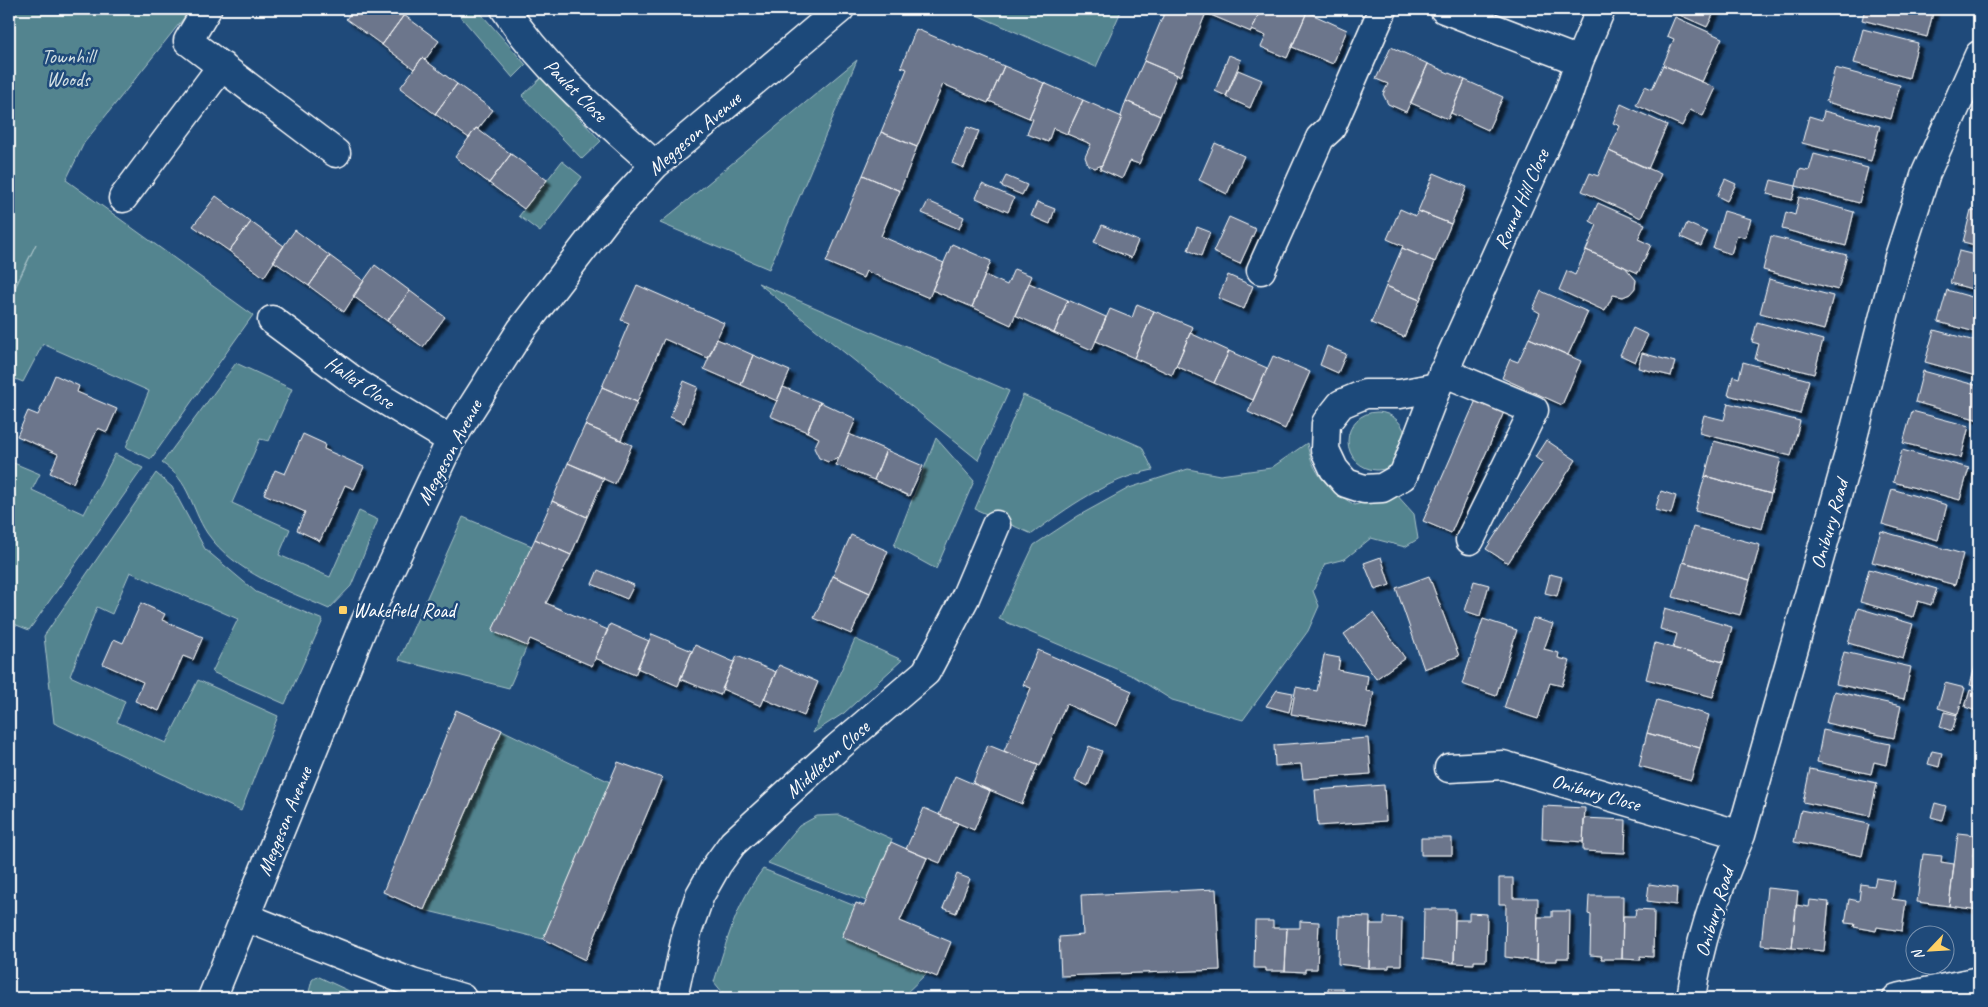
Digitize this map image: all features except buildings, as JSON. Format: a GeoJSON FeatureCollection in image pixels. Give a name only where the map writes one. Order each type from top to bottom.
{"type":"FeatureCollection","features":[{"type":"Feature","properties":{"kind":"street"},"geometry":{"type":"LineString","coordinates":[[208,9],[188,41],[336,153]]}},
{"type":"Feature","properties":{"kind":"street","name":"Paulet Close"},"geometry":{"type":"LineString","coordinates":[[505,9],[518,28],[573,92],[655,165]]}},
{"type":"Feature","properties":{"kind":"street","name":"Meggeson Avenue"},"geometry":{"type":"LineString","coordinates":[[212,998],[362,629],[451,440],[521,330],[610,214],[655,165],[840,9]]}},
{"type":"Feature","properties":{"kind":"street"},"geometry":{"type":"LineString","coordinates":[[1261,270],[1320,138],[1331,128],[1383,9]]}},
{"type":"Feature","properties":{"kind":"street"},"geometry":{"type":"LineString","coordinates":[[1444,9],[1579,61]]}},
{"type":"Feature","properties":{"kind":"street","name":"Round Hill Close"},"geometry":{"type":"LineString","coordinates":[[1440,380],[1400,394],[1365,394],[1341,404],[1326,423],[1325,450],[1334,469],[1346,484],[1364,489],[1382,488],[1403,476],[1440,380],[1568,95],[1579,61],[1601,9]]}},
{"type":"Feature","properties":{"kind":"street","name":"Onibury Road"},"geometry":{"type":"LineString","coordinates":[[1691,998],[1722,878],[1741,835],[1848,457],[1898,260],[1926,173],[1979,55]]}},
{"type":"Feature","properties":{"kind":"street"},"geometry":{"type":"LineString","coordinates":[[123,198],[222,66]]}},
{"type":"Feature","properties":{"kind":"street","name":"Hallet Close"},"geometry":{"type":"LineString","coordinates":[[272,320],[358,384],[451,440]]}},
{"type":"Feature","properties":{"kind":"street"},"geometry":{"type":"LineString","coordinates":[[1440,380],[1534,410],[1470,540]]}},
{"type":"Feature","properties":{"kind":"street","name":"Middleton Close"},"geometry":{"type":"LineString","coordinates":[[673,998],[687,932],[700,895],[717,865],[741,836],[837,748],[926,672],[965,598],[996,525]]}},
{"type":"Feature","properties":{"kind":"street","name":"Onibury Close"},"geometry":{"type":"LineString","coordinates":[[1449,768],[1503,765],[1741,835]]}},
{"type":"Feature","properties":{"kind":"street"},"geometry":{"type":"LineString","coordinates":[[245,917],[412,982],[462,998]]}},
{"type":"Feature","properties":{"kind":"street"},"geometry":{"type":"LineString","coordinates":[[1897,998],[1979,981]]}},
{"type":"Feature","properties":{"kind":"green space","name":"Townhill Woods"},"geometry":{"type":"Polygon","coordinates":[[[9,9],[191,9],[84,143],[66,180],[253,315],[151,459],[126,447],[149,391],[43,344],[23,382],[13,378],[9,388],[9,301],[36,244],[9,298],[9,9]]]}},
{"type":"Feature","properties":{"kind":"green space"},"geometry":{"type":"Polygon","coordinates":[[[454,9],[477,9],[526,65],[513,78],[454,9]]]}},
{"type":"Feature","properties":{"kind":"green space"},"geometry":{"type":"Polygon","coordinates":[[[963,9],[1122,9],[1096,67],[963,9]]]}},
{"type":"Feature","properties":{"kind":"green space"},"geometry":{"type":"Polygon","coordinates":[[[857,60],[769,269],[660,223],[857,60]]]}},
{"type":"Feature","properties":{"kind":"green space"},"geometry":{"type":"Polygon","coordinates":[[[541,78],[601,141],[582,159],[522,96],[541,78]]]}},
{"type":"Feature","properties":{"kind":"green space"},"geometry":{"type":"Polygon","coordinates":[[[562,161],[582,177],[540,232],[519,216],[562,161]]]}},
{"type":"Feature","properties":{"kind":"green space"},"geometry":{"type":"Polygon","coordinates":[[[758,283],[1009,391],[978,460],[758,283]]]}},
{"type":"Feature","properties":{"kind":"green space"},"geometry":{"type":"Polygon","coordinates":[[[236,363],[292,389],[269,441],[260,439],[232,503],[290,529],[279,555],[330,577],[359,511],[378,520],[351,586],[329,609],[262,579],[232,559],[207,533],[179,478],[162,463],[236,363]]]}},
{"type":"Feature","properties":{"kind":"green space"},"geometry":{"type":"Polygon","coordinates":[[[1023,395],[1142,447],[1153,470],[1136,474],[1104,487],[1074,504],[1032,534],[975,509],[1023,395]]]}},
{"type":"Feature","properties":{"kind":"green space"},"geometry":{"type":"Polygon","coordinates":[[[1377,412],[1388,414],[1401,425],[1406,441],[1404,452],[1393,465],[1377,470],[1366,468],[1353,457],[1348,441],[1350,430],[1361,417],[1377,412]]]}},
{"type":"Feature","properties":{"kind":"green space"},"geometry":{"type":"Polygon","coordinates":[[[936,438],[974,481],[936,569],[894,546],[936,438]]]}},
{"type":"Feature","properties":{"kind":"green space"},"geometry":{"type":"Polygon","coordinates":[[[1307,443],[1313,464],[1323,480],[1337,493],[1355,505],[1395,493],[1414,514],[1418,539],[1405,547],[1371,538],[1345,559],[1325,564],[1313,591],[1319,606],[1308,631],[1243,720],[1172,700],[1135,677],[999,619],[1034,545],[1078,516],[1129,488],[1188,469],[1220,475],[1271,468],[1307,443]]]}},
{"type":"Feature","properties":{"kind":"green space"},"geometry":{"type":"Polygon","coordinates":[[[115,454],[143,468],[29,630],[9,622],[9,461],[40,474],[32,490],[84,514],[115,454]]]}},
{"type":"Feature","properties":{"kind":"green space"},"geometry":{"type":"Polygon","coordinates":[[[156,473],[172,487],[205,549],[256,592],[323,620],[285,704],[212,672],[238,619],[130,572],[112,614],[97,607],[70,676],[125,701],[117,722],[166,743],[198,680],[278,716],[241,811],[54,723],[44,636],[156,473]]]}},
{"type":"Feature","properties":{"kind":"green space"},"geometry":{"type":"Polygon","coordinates":[[[463,517],[532,546],[492,631],[527,646],[509,688],[399,660],[463,517]]]}},
{"type":"Feature","properties":{"kind":"green space"},"geometry":{"type":"Polygon","coordinates":[[[855,639],[902,660],[844,713],[813,733],[855,639]]]}},
{"type":"Feature","properties":{"kind":"green space"},"geometry":{"type":"Polygon","coordinates":[[[502,730],[610,782],[543,939],[424,910],[502,730]]]}},
{"type":"Feature","properties":{"kind":"green space"},"geometry":{"type":"Polygon","coordinates":[[[839,815],[892,839],[866,901],[768,863],[799,826],[817,816],[839,815]]]}},
{"type":"Feature","properties":{"kind":"green space"},"geometry":{"type":"Polygon","coordinates":[[[763,869],[855,906],[842,937],[927,973],[901,998],[727,998],[714,982],[739,909],[763,869]]]}},
{"type":"Feature","properties":{"kind":"green space"},"geometry":{"type":"Polygon","coordinates":[[[317,976],[364,998],[313,998],[308,996],[312,980],[317,976]]]}},
{"type":"Feature","properties":{"kind":"place","name":"Wakefield Road"},"geometry":{"type":"Point","coordinates":[343,610]}}]}
